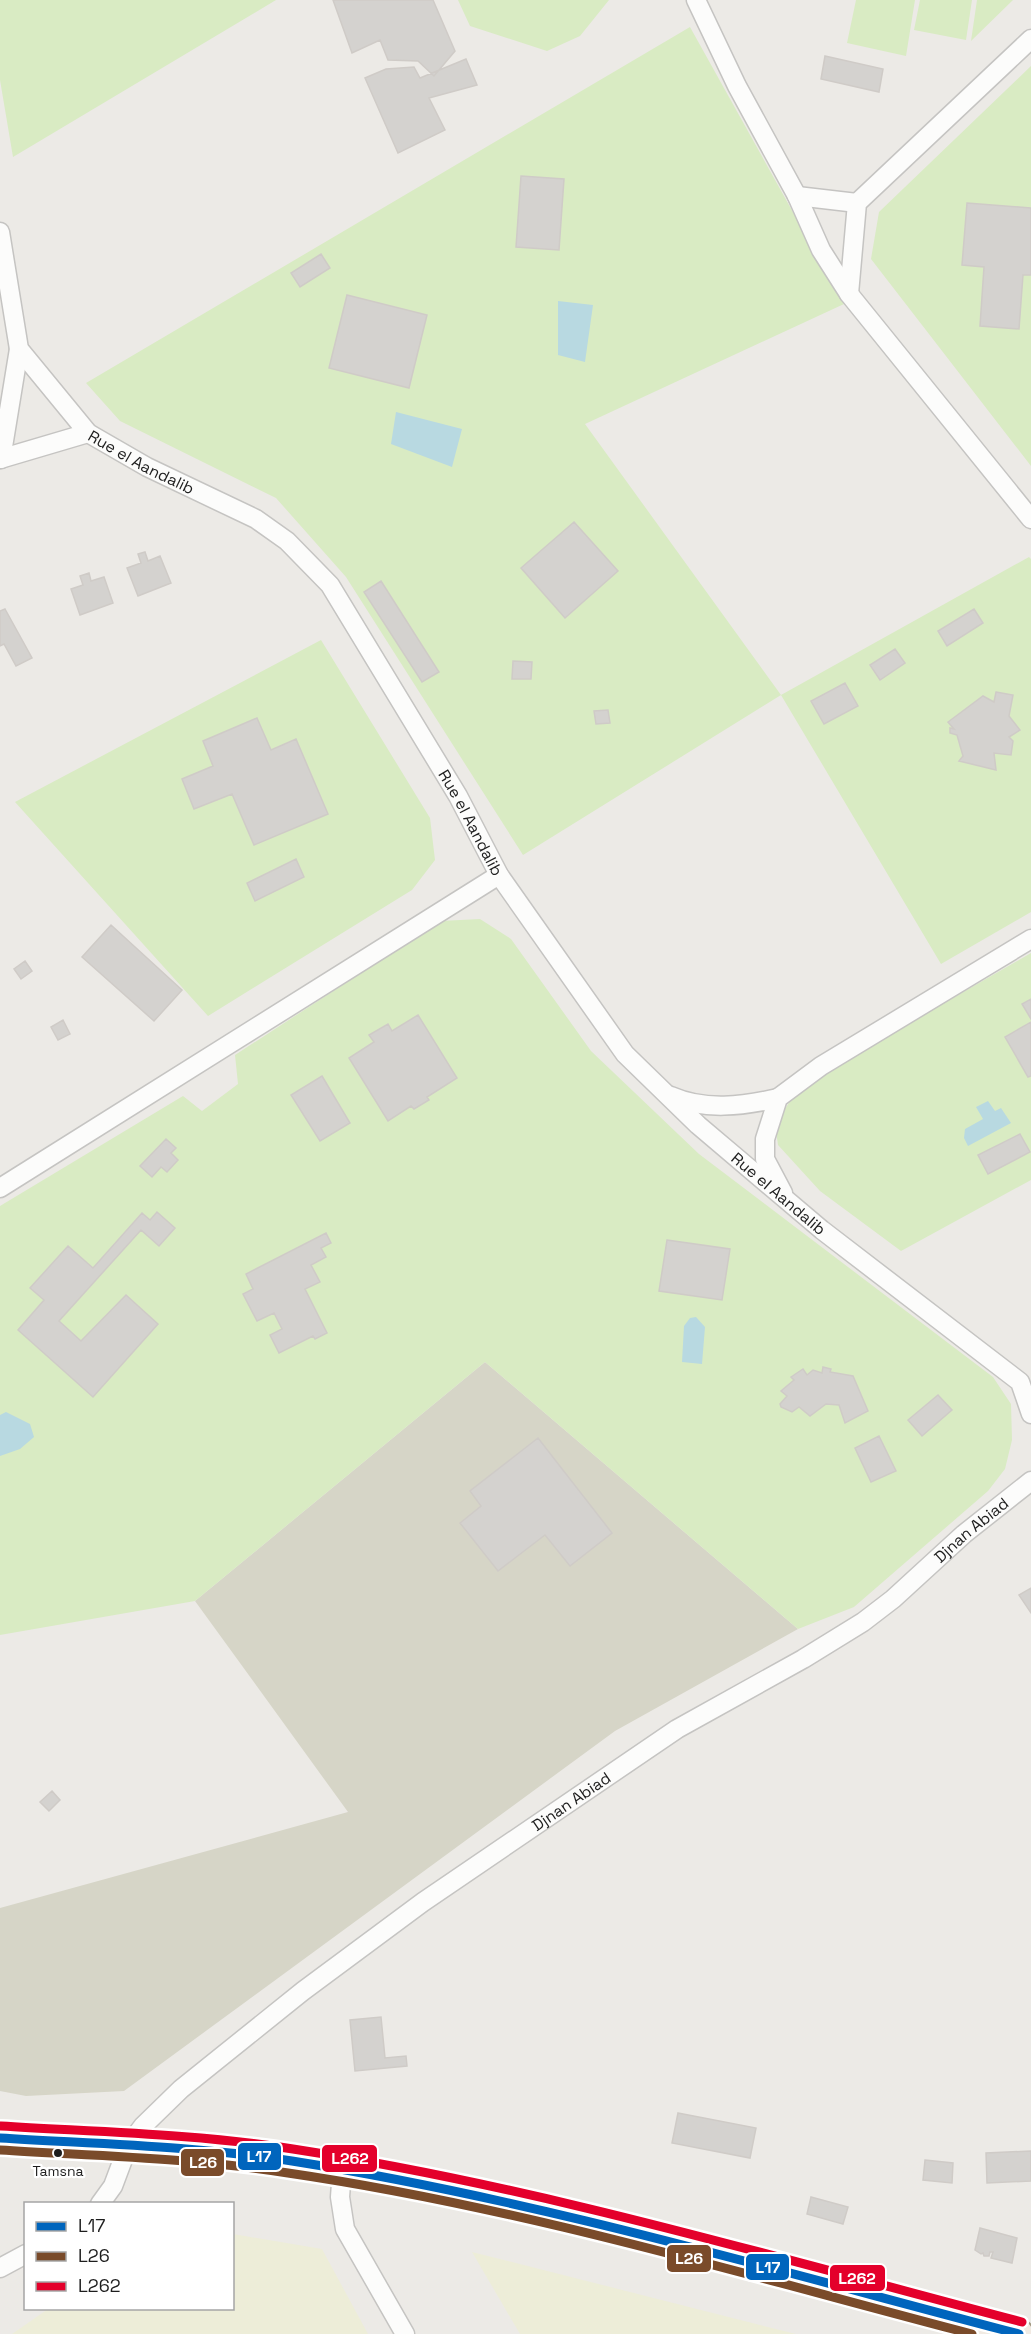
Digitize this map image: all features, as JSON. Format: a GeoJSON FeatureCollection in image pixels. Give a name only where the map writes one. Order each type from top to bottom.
{"type":"FeatureCollection","features":[{"type":"Feature","properties":{"kind":"main road"},"geometry":{"type":"LineString","coordinates":[[0,2138],[128,2145],[246,2156],[342,2170],[440,2188],[628,2233],[1019,2334]]}},
{"type":"Feature","properties":{"kind":"street"},"geometry":{"type":"LineString","coordinates":[[696,0],[737,86],[797,196],[821,250],[849,294],[1031,519]]}},
{"type":"Feature","properties":{"kind":"street"},"geometry":{"type":"LineString","coordinates":[[849,294],[857,203],[1031,39]]}},
{"type":"Feature","properties":{"kind":"street"},"geometry":{"type":"LineString","coordinates":[[797,196],[857,203]]}},
{"type":"Feature","properties":{"kind":"street"},"geometry":{"type":"LineString","coordinates":[[0,232],[19,349],[0,459],[88,433]]}},
{"type":"Feature","properties":{"kind":"street","name":"Rue el Aandalib"},"geometry":{"type":"LineString","coordinates":[[19,349],[88,433],[147,467],[256,519],[287,541],[330,585],[458,796],[499,875],[625,1054],[661,1092],[786,1200],[1025,1384],[1031,1414]]}},
{"type":"Feature","properties":{"kind":"street"},"geometry":{"type":"LineString","coordinates":[[0,1188],[499,875]]}},
{"type":"Feature","properties":{"kind":"street"},"geometry":{"type":"LineString","coordinates":[[661,1092],[685,1102],[712,1106],[754,1104],[778,1098],[821,1066],[1031,939]]}},
{"type":"Feature","properties":{"kind":"street"},"geometry":{"type":"LineString","coordinates":[[778,1098],[765,1139],[765,1159],[786,1200]]}},
{"type":"Feature","properties":{"kind":"street","name":"Djnan Abiad"},"geometry":{"type":"LineString","coordinates":[[128,2145],[180,2089],[303,1991],[423,1902],[677,1729],[803,1659],[863,1622],[893,1599],[964,1533],[1031,1481]]}},
{"type":"Feature","properties":{"kind":"street"},"geometry":{"type":"LineString","coordinates":[[101,2202],[113,2186],[128,2145]]}},
{"type":"Feature","properties":{"kind":"street"},"geometry":{"type":"LineString","coordinates":[[342,2170],[340,2197],[345,2229],[405,2334]]}},
{"type":"Feature","properties":{"kind":"street"},"geometry":{"type":"LineString","coordinates":[[0,2268],[24,2255]]}},
{"type":"Feature","properties":{"kind":"shaded area"},"geometry":{"type":"Polygon","coordinates":[[[485,1362],[798,1629],[615,1731],[124,2091],[26,2096],[0,2091],[0,1908],[348,1812],[195,1601],[485,1362]]]}},
{"type":"Feature","properties":{"kind":"green space"},"geometry":{"type":"Polygon","coordinates":[[[0,0],[276,0],[13,157],[0,80],[0,0]]]}},
{"type":"Feature","properties":{"kind":"green space"},"geometry":{"type":"Polygon","coordinates":[[[458,0],[609,0],[580,36],[547,51],[470,26],[458,0]]]}},
{"type":"Feature","properties":{"kind":"green space"},"geometry":{"type":"Polygon","coordinates":[[[856,0],[915,0],[906,56],[847,43],[856,0]]]}},
{"type":"Feature","properties":{"kind":"green space"},"geometry":{"type":"Polygon","coordinates":[[[920,0],[972,0],[966,40],[914,30],[920,0]]]}},
{"type":"Feature","properties":{"kind":"green space"},"geometry":{"type":"Polygon","coordinates":[[[977,0],[1013,0],[971,41],[977,0]]]}},
{"type":"Feature","properties":{"kind":"green space"},"geometry":{"type":"Polygon","coordinates":[[[690,27],[844,304],[585,424],[781,695],[523,855],[346,577],[276,498],[120,421],[86,383],[690,27]]]}},
{"type":"Feature","properties":{"kind":"green space"},"geometry":{"type":"Polygon","coordinates":[[[1031,66],[1031,466],[871,259],[879,212],[1031,66]]]}},
{"type":"Feature","properties":{"kind":"green space"},"geometry":{"type":"Polygon","coordinates":[[[1029,557],[1031,559],[1031,912],[941,964],[781,695],[1029,557]]]}},
{"type":"Feature","properties":{"kind":"green space"},"geometry":{"type":"Polygon","coordinates":[[[321,640],[430,818],[435,860],[412,890],[208,1016],[15,802],[321,640]]]}},
{"type":"Feature","properties":{"kind":"green space"},"geometry":{"type":"Polygon","coordinates":[[[480,919],[511,939],[591,1051],[699,1154],[993,1377],[1011,1404],[1012,1440],[1005,1469],[988,1491],[854,1607],[798,1629],[485,1362],[195,1601],[0,1635],[0,1206],[183,1096],[202,1111],[238,1084],[235,1055],[441,921],[480,919]]]}},
{"type":"Feature","properties":{"kind":"green space"},"geometry":{"type":"Polygon","coordinates":[[[1031,953],[1031,1180],[901,1251],[820,1191],[778,1145],[775,1124],[800,1086],[1031,953]]]}},
{"type":"Feature","properties":{"kind":"green space"},"geometry":{"type":"Polygon","coordinates":[[[234,2234],[322,2249],[368,2334],[12,2334],[47,2310],[234,2310],[234,2234]]]}},
{"type":"Feature","properties":{"kind":"green space"},"geometry":{"type":"Polygon","coordinates":[[[472,2252],[796,2334],[520,2334],[472,2252]]]}},
{"type":"Feature","properties":{"kind":"water"},"geometry":{"type":"Polygon","coordinates":[[[558,301],[593,305],[585,362],[558,355],[558,301]]]}},
{"type":"Feature","properties":{"kind":"water"},"geometry":{"type":"Polygon","coordinates":[[[396,412],[462,429],[452,467],[391,444],[396,412]]]}},
{"type":"Feature","properties":{"kind":"water"},"geometry":{"type":"Polygon","coordinates":[[[988,1101],[995,1111],[1001,1108],[1011,1123],[968,1146],[964,1138],[965,1129],[983,1119],[976,1107],[988,1101]]]}},
{"type":"Feature","properties":{"kind":"water"},"geometry":{"type":"Polygon","coordinates":[[[696,1317],[705,1327],[702,1364],[682,1362],[684,1326],[690,1318],[696,1317]]]}},
{"type":"Feature","properties":{"kind":"water"},"geometry":{"type":"Polygon","coordinates":[[[6,1412],[30,1424],[34,1437],[20,1449],[0,1456],[0,1415],[6,1412]]]}},
{"type":"Feature","properties":{"kind":"building"},"geometry":{"type":"Polygon","coordinates":[[[333,0],[433,0],[455,51],[434,76],[418,61],[388,60],[380,40],[352,53],[333,0]]]}},
{"type":"Feature","properties":{"kind":"building"},"geometry":{"type":"Polygon","coordinates":[[[825,56],[883,69],[879,92],[821,79],[825,56]]]}},
{"type":"Feature","properties":{"kind":"building"},"geometry":{"type":"Polygon","coordinates":[[[466,59],[477,85],[429,98],[445,130],[398,153],[365,78],[386,69],[414,67],[420,78],[466,59]]]}},
{"type":"Feature","properties":{"kind":"building"},"geometry":{"type":"Polygon","coordinates":[[[521,176],[564,179],[559,250],[516,247],[521,176]]]}},
{"type":"Feature","properties":{"kind":"building"},"geometry":{"type":"Polygon","coordinates":[[[967,203],[1031,208],[1031,275],[1023,275],[1019,329],[980,326],[984,267],[962,265],[967,203]]]}},
{"type":"Feature","properties":{"kind":"building"},"geometry":{"type":"Polygon","coordinates":[[[321,254],[330,268],[300,287],[291,273],[321,254]]]}},
{"type":"Feature","properties":{"kind":"building"},"geometry":{"type":"Polygon","coordinates":[[[347,295],[427,315],[409,388],[329,368],[347,295]]]}},
{"type":"Feature","properties":{"kind":"building"},"geometry":{"type":"Polygon","coordinates":[[[574,522],[618,571],[565,618],[521,568],[574,522]]]}},
{"type":"Feature","properties":{"kind":"building"},"geometry":{"type":"Polygon","coordinates":[[[145,552],[148,561],[160,556],[171,583],[138,596],[127,568],[141,563],[138,554],[145,552]]]}},
{"type":"Feature","properties":{"kind":"building"},"geometry":{"type":"Polygon","coordinates":[[[89,573],[91,581],[104,577],[113,603],[80,615],[71,589],[83,585],[80,576],[89,573]]]}},
{"type":"Feature","properties":{"kind":"building"},"geometry":{"type":"Polygon","coordinates":[[[381,581],[439,672],[422,682],[364,592],[381,581]]]}},
{"type":"Feature","properties":{"kind":"building"},"geometry":{"type":"Polygon","coordinates":[[[5,609],[32,658],[16,666],[4,644],[0,646],[0,611],[5,609]]]}},
{"type":"Feature","properties":{"kind":"building"},"geometry":{"type":"Polygon","coordinates":[[[974,609],[983,623],[947,646],[938,631],[974,609]]]}},
{"type":"Feature","properties":{"kind":"building"},"geometry":{"type":"Polygon","coordinates":[[[895,649],[905,663],[880,680],[870,665],[895,649]]]}},
{"type":"Feature","properties":{"kind":"building"},"geometry":{"type":"Polygon","coordinates":[[[513,661],[532,662],[531,679],[512,679],[513,661]]]}},
{"type":"Feature","properties":{"kind":"building"},"geometry":{"type":"Polygon","coordinates":[[[845,683],[858,706],[824,724],[811,701],[845,683]]]}},
{"type":"Feature","properties":{"kind":"building"},"geometry":{"type":"Polygon","coordinates":[[[996,692],[1013,695],[1009,716],[1020,730],[1009,737],[1013,741],[1011,755],[994,753],[996,770],[959,761],[963,756],[957,735],[950,733],[950,728],[954,729],[948,722],[983,696],[994,702],[996,692]]]}},
{"type":"Feature","properties":{"kind":"building"},"geometry":{"type":"Polygon","coordinates":[[[608,710],[610,723],[596,724],[594,711],[608,710]]]}},
{"type":"Feature","properties":{"kind":"building"},"geometry":{"type":"Polygon","coordinates":[[[257,718],[271,750],[296,739],[328,814],[254,845],[232,794],[194,809],[182,779],[213,766],[203,741],[257,718]]]}},
{"type":"Feature","properties":{"kind":"building"},"geometry":{"type":"Polygon","coordinates":[[[296,859],[304,877],[255,901],[247,883],[296,859]]]}},
{"type":"Feature","properties":{"kind":"building"},"geometry":{"type":"Polygon","coordinates":[[[111,925],[182,990],[154,1021],[82,957],[111,925]]]}},
{"type":"Feature","properties":{"kind":"building"},"geometry":{"type":"Polygon","coordinates":[[[25,961],[32,971],[21,979],[14,969],[25,961]]]}},
{"type":"Feature","properties":{"kind":"building"},"geometry":{"type":"Polygon","coordinates":[[[1031,999],[1031,1019],[1022,1004],[1031,999]]]}},
{"type":"Feature","properties":{"kind":"building"},"geometry":{"type":"Polygon","coordinates":[[[418,1015],[457,1078],[427,1097],[429,1100],[414,1109],[411,1106],[388,1121],[349,1058],[374,1042],[369,1035],[388,1024],[392,1031],[418,1015]]]}},
{"type":"Feature","properties":{"kind":"building"},"geometry":{"type":"Polygon","coordinates":[[[63,1020],[70,1034],[58,1040],[51,1027],[63,1020]]]}},
{"type":"Feature","properties":{"kind":"building"},"geometry":{"type":"Polygon","coordinates":[[[1031,1022],[1031,1076],[1028,1077],[1005,1037],[1031,1022]]]}},
{"type":"Feature","properties":{"kind":"building"},"geometry":{"type":"Polygon","coordinates":[[[322,1076],[350,1123],[320,1141],[291,1095],[322,1076]]]}},
{"type":"Feature","properties":{"kind":"building"},"geometry":{"type":"Polygon","coordinates":[[[1020,1134],[1030,1152],[988,1174],[978,1155],[1020,1134]]]}},
{"type":"Feature","properties":{"kind":"building"},"geometry":{"type":"Polygon","coordinates":[[[166,1139],[176,1148],[171,1153],[178,1160],[167,1172],[161,1167],[152,1177],[140,1166],[166,1139]]]}},
{"type":"Feature","properties":{"kind":"building"},"geometry":{"type":"Polygon","coordinates":[[[157,1212],[175,1228],[159,1246],[141,1230],[59,1321],[81,1341],[126,1295],[158,1324],[93,1397],[18,1330],[44,1300],[30,1288],[68,1246],[93,1268],[142,1213],[150,1220],[157,1212]]]}},
{"type":"Feature","properties":{"kind":"building"},"geometry":{"type":"Polygon","coordinates":[[[326,1233],[331,1243],[321,1248],[326,1257],[311,1265],[320,1282],[305,1289],[327,1333],[315,1339],[313,1336],[279,1353],[270,1335],[282,1329],[274,1313],[257,1321],[243,1294],[253,1289],[246,1274],[326,1233]]]}},
{"type":"Feature","properties":{"kind":"building"},"geometry":{"type":"Polygon","coordinates":[[[667,1240],[730,1249],[722,1300],[659,1291],[667,1240]]]}},
{"type":"Feature","properties":{"kind":"building"},"geometry":{"type":"Polygon","coordinates":[[[823,1367],[831,1369],[830,1372],[853,1376],[868,1411],[845,1423],[839,1405],[826,1404],[810,1416],[799,1407],[792,1412],[781,1407],[780,1404],[787,1396],[781,1391],[794,1380],[791,1377],[803,1369],[807,1375],[813,1370],[822,1373],[823,1367]]]}},
{"type":"Feature","properties":{"kind":"building"},"geometry":{"type":"Polygon","coordinates":[[[938,1395],[952,1410],[922,1436],[908,1420],[938,1395]]]}},
{"type":"Feature","properties":{"kind":"building"},"geometry":{"type":"Polygon","coordinates":[[[879,1436],[896,1471],[871,1482],[855,1448],[879,1436]]]}},
{"type":"Feature","properties":{"kind":"building"},"geometry":{"type":"Polygon","coordinates":[[[538,1438],[612,1533],[570,1566],[545,1535],[498,1571],[460,1523],[481,1506],[470,1491],[538,1438]]]}},
{"type":"Feature","properties":{"kind":"building"},"geometry":{"type":"Polygon","coordinates":[[[1031,1588],[1031,1613],[1019,1595],[1031,1588]]]}},
{"type":"Feature","properties":{"kind":"building"},"geometry":{"type":"Polygon","coordinates":[[[52,1791],[60,1800],[49,1811],[40,1802],[52,1791]]]}},
{"type":"Feature","properties":{"kind":"building"},"geometry":{"type":"Polygon","coordinates":[[[381,2017],[385,2058],[406,2056],[407,2066],[355,2071],[350,2020],[381,2017]]]}},
{"type":"Feature","properties":{"kind":"building"},"geometry":{"type":"Polygon","coordinates":[[[678,2113],[756,2128],[750,2158],[672,2143],[678,2113]]]}},
{"type":"Feature","properties":{"kind":"building"},"geometry":{"type":"Polygon","coordinates":[[[1031,2151],[1031,2181],[987,2183],[986,2153],[1031,2151]]]}},
{"type":"Feature","properties":{"kind":"building"},"geometry":{"type":"Polygon","coordinates":[[[925,2160],[953,2163],[952,2183],[923,2180],[925,2160]]]}},
{"type":"Feature","properties":{"kind":"building"},"geometry":{"type":"Polygon","coordinates":[[[811,2197],[848,2207],[843,2224],[807,2214],[811,2197]]]}},
{"type":"Feature","properties":{"kind":"building"},"geometry":{"type":"Polygon","coordinates":[[[980,2228],[1017,2238],[1012,2263],[991,2258],[993,2252],[990,2252],[989,2256],[984,2256],[983,2253],[975,2250],[980,2228]]]}},
{"type":"Feature","properties":{"kind":"transit line","name":"L262"},"geometry":{"type":"LineString","coordinates":[[1,2126],[220,2140],[293,2149],[385,2165],[477,2183],[660,2226],[1022,2322]]}},
{"type":"Feature","properties":{"kind":"transit line","name":"L17"},"geometry":{"type":"LineString","coordinates":[[0,2138],[219,2152],[292,2161],[384,2177],[567,2216],[657,2238],[1019,2334]]}},
{"type":"Feature","properties":{"kind":"transit line","name":"L26"},"geometry":{"type":"LineString","coordinates":[[0,2150],[216,2164],[375,2187],[547,2223],[972,2334]]}},
{"type":"Feature","properties":{"kind":"place","name":"Tamsna"},"geometry":{"type":"Point","coordinates":[58,2153]}}]}
